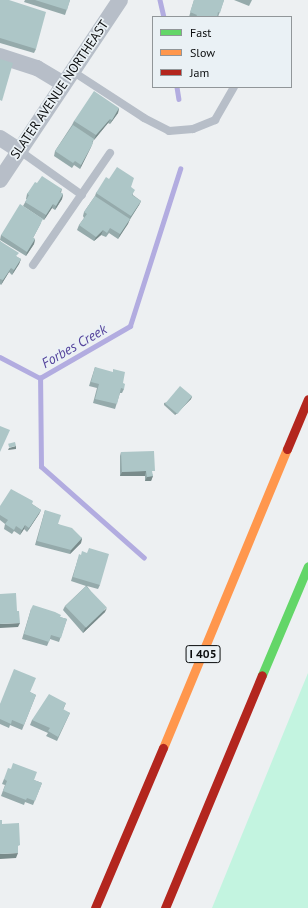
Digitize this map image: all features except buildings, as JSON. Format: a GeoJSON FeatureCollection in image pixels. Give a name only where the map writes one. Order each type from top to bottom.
{"type":"FeatureCollection","features":[{"type":"Feature","properties":{"kind":"highway","name":"I 405"},"geometry":{"type":"LineString","coordinates":[[95,908],[185,697],[308,400]]}},
{"type":"Feature","properties":{"kind":"highway"},"geometry":{"type":"LineString","coordinates":[[165,908],[308,566]]}},
{"type":"Feature","properties":{"kind":"highway"},"geometry":{"type":"LineString","coordinates":[[179,900],[212,794]]}},
{"type":"Feature","properties":{"kind":"street","name":"SLATER AVENUE NORTHEAST"},"geometry":{"type":"LineString","coordinates":[[0,180],[120,0]]}},
{"type":"Feature","properties":{"kind":"street"},"geometry":{"type":"LineString","coordinates":[[0,56],[68,78]]}},
{"type":"Feature","properties":{"kind":"street"},"geometry":{"type":"LineString","coordinates":[[0,138],[20,151]]}},
{"type":"Feature","properties":{"kind":"lane"},"geometry":{"type":"LineString","coordinates":[[68,78],[169,131],[193,129],[215,120],[233,88]]}},
{"type":"Feature","properties":{"kind":"lane"},"geometry":{"type":"LineString","coordinates":[[20,151],[82,195]]}},
{"type":"Feature","properties":{"kind":"lane"},"geometry":{"type":"LineString","coordinates":[[33,265],[110,153]]}},
{"type":"Feature","properties":{"kind":"green space"},"geometry":{"type":"Polygon","coordinates":[[[308,673],[308,908],[212,908],[308,673]]]}},
{"type":"Feature","properties":{"kind":"waterway","name":"Forbes Creek"},"geometry":{"type":"LineString","coordinates":[[160,0],[164,16]]}},
{"type":"Feature","properties":{"kind":"waterway","name":"Forbes Creek"},"geometry":{"type":"LineString","coordinates":[[177,88],[179,99]]}},
{"type":"Feature","properties":{"kind":"waterway","name":"Forbes Creek"},"geometry":{"type":"LineString","coordinates":[[144,558],[41,467],[40,378],[130,326],[180,169]]}},
{"type":"Feature","properties":{"kind":"waterway"},"geometry":{"type":"LineString","coordinates":[[0,357],[40,378]]}},
{"type":"Feature","properties":{"kind":"traffic: fast"},"geometry":{"type":"LineString","coordinates":[[262,675],[308,566]]}},
{"type":"Feature","properties":{"kind":"traffic: slow"},"geometry":{"type":"LineString","coordinates":[[163,748],[287,449]]}},
{"type":"Feature","properties":{"kind":"traffic: jam"},"geometry":{"type":"LineString","coordinates":[[287,449],[308,399]]}},
{"type":"Feature","properties":{"kind":"traffic: jam"},"geometry":{"type":"LineString","coordinates":[[165,908],[262,675]]}},
{"type":"Feature","properties":{"kind":"traffic: jam"},"geometry":{"type":"LineString","coordinates":[[95,908],[163,748]]}}]}
